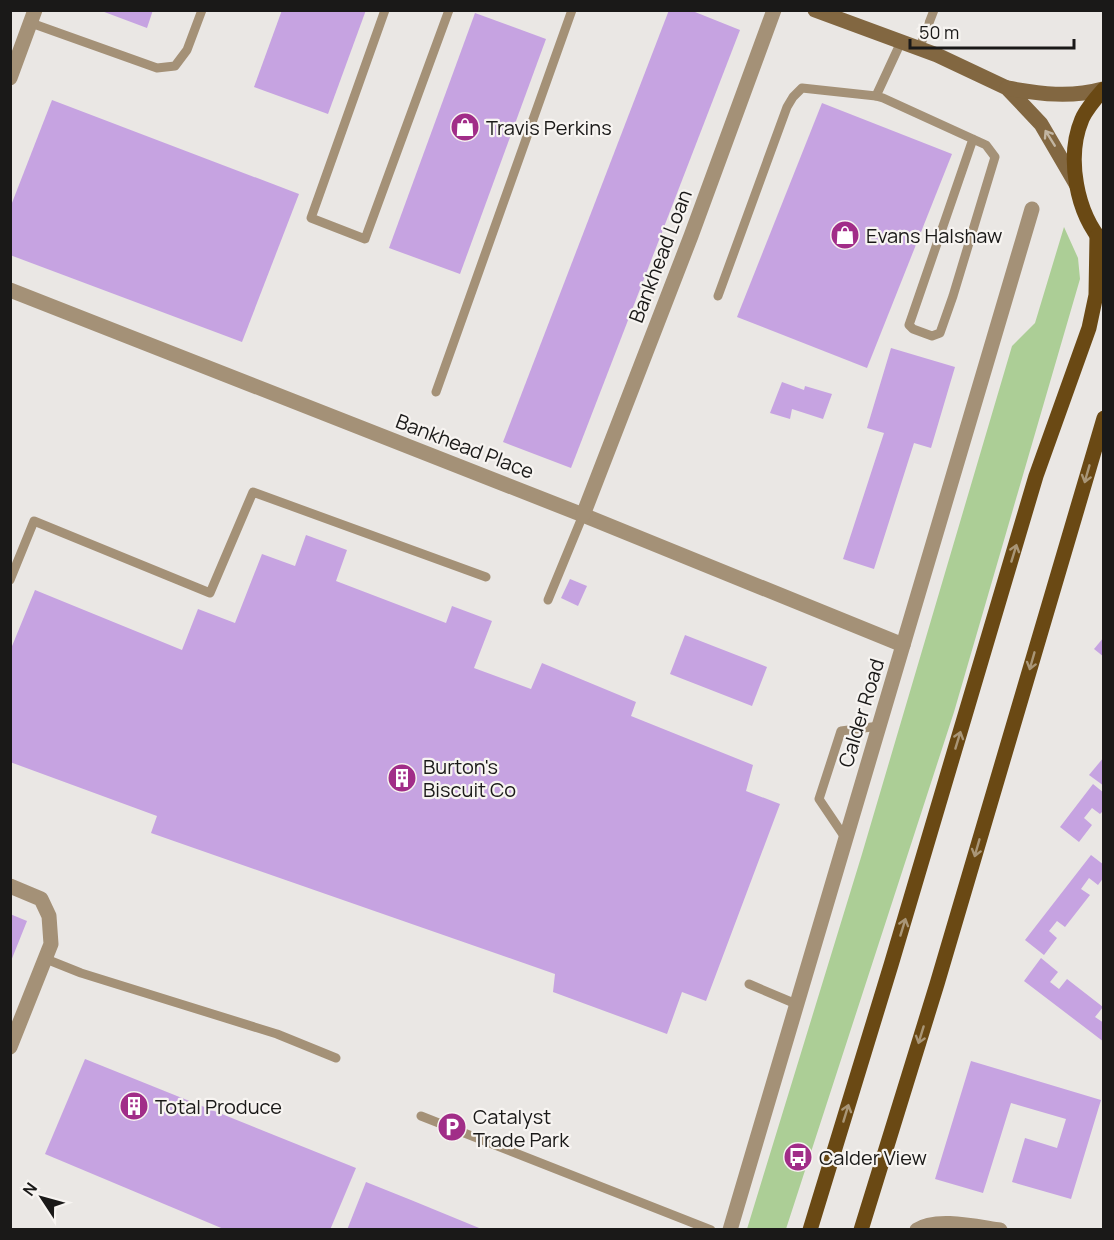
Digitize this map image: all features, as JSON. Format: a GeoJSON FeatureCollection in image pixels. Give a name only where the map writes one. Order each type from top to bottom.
{"type":"FeatureCollection","features":[{"type":"Feature","properties":{"kind":"main road"},"geometry":{"type":"LineString","coordinates":[[810,1230],[1036,476],[1089,328],[1096,295],[1100,240],[1085,212],[1078,189],[1074,150],[1082,118],[1103,89]]}},
{"type":"Feature","properties":{"kind":"main road"},"geometry":{"type":"LineString","coordinates":[[861,1230],[937,984],[1104,418]]}},
{"type":"Feature","properties":{"kind":"street","name":"Bankhead Loan"},"geometry":{"type":"LineString","coordinates":[[584,515],[691,236],[774,10]]}},
{"type":"Feature","properties":{"kind":"street"},"geometry":{"type":"LineString","coordinates":[[815,10],[976,72],[1007,88],[1048,95],[1085,94],[1103,89]]}},
{"type":"Feature","properties":{"kind":"street"},"geometry":{"type":"LineString","coordinates":[[10,78],[33,17]]}},
{"type":"Feature","properties":{"kind":"street"},"geometry":{"type":"LineString","coordinates":[[1007,88],[1041,124],[1058,150],[1078,189]]}},
{"type":"Feature","properties":{"kind":"street","name":"Calder Road"},"geometry":{"type":"LineString","coordinates":[[730,1230],[1032,209]]}},
{"type":"Feature","properties":{"kind":"street","name":"Bankhead Place"},"geometry":{"type":"LineString","coordinates":[[10,290],[584,515],[903,645]]}},
{"type":"Feature","properties":{"kind":"street"},"geometry":{"type":"LineString","coordinates":[[10,886],[41,899],[49,916],[51,944],[10,1047]]}},
{"type":"Feature","properties":{"kind":"street"},"geometry":{"type":"LineString","coordinates":[[917,1230],[924,1225],[937,1223],[1000,1230]]}},
{"type":"Feature","properties":{"kind":"lane"},"geometry":{"type":"LineString","coordinates":[[33,17],[157,68],[175,66],[187,50],[202,10]]}},
{"type":"Feature","properties":{"kind":"lane"},"geometry":{"type":"LineString","coordinates":[[385,10],[310,218],[365,239],[449,10]]}},
{"type":"Feature","properties":{"kind":"lane"},"geometry":{"type":"LineString","coordinates":[[436,392],[573,10]]}},
{"type":"Feature","properties":{"kind":"lane"},"geometry":{"type":"LineString","coordinates":[[919,49],[934,10]]}},
{"type":"Feature","properties":{"kind":"lane"},"geometry":{"type":"LineString","coordinates":[[876,96],[901,42]]}},
{"type":"Feature","properties":{"kind":"lane"},"geometry":{"type":"LineString","coordinates":[[718,296],[787,107],[793,97],[802,88],[876,96],[973,139],[986,145],[995,157],[940,333],[932,336],[913,329],[909,325],[973,139]]}},
{"type":"Feature","properties":{"kind":"lane"},"geometry":{"type":"LineString","coordinates":[[10,580],[34,521],[210,593],[253,492],[486,577]]}},
{"type":"Feature","properties":{"kind":"lane"},"geometry":{"type":"LineString","coordinates":[[548,600],[584,515]]}},
{"type":"Feature","properties":{"kind":"lane"},"geometry":{"type":"LineString","coordinates":[[846,839],[819,799],[841,731],[879,726]]}},
{"type":"Feature","properties":{"kind":"lane"},"geometry":{"type":"LineString","coordinates":[[46,959],[81,973],[277,1034],[336,1058]]}},
{"type":"Feature","properties":{"kind":"lane"},"geometry":{"type":"LineString","coordinates":[[749,984],[796,1004]]}},
{"type":"Feature","properties":{"kind":"lane"},"geometry":{"type":"LineString","coordinates":[[421,1116],[711,1230]]}},
{"type":"Feature","properties":{"kind":"green space"},"geometry":{"type":"Polygon","coordinates":[[[1064,227],[1078,258],[1080,279],[954,712],[786,1229],[747,1229],[862,854],[1012,346],[1035,323],[1064,227]]]}},
{"type":"Feature","properties":{"kind":"building"},"geometry":{"type":"Polygon","coordinates":[[[99,10],[153,10],[147,28],[99,10]]]}},
{"type":"Feature","properties":{"kind":"building"},"geometry":{"type":"Polygon","coordinates":[[[282,10],[366,10],[328,114],[254,87],[282,10]]]}},
{"type":"Feature","properties":{"kind":"building"},"geometry":{"type":"Polygon","coordinates":[[[669,10],[690,10],[740,30],[571,468],[503,442],[669,10]]]}},
{"type":"Feature","properties":{"kind":"building"},"geometry":{"type":"Polygon","coordinates":[[[475,13],[546,39],[460,274],[389,248],[475,13]]]}},
{"type":"Feature","properties":{"kind":"building"},"geometry":{"type":"Polygon","coordinates":[[[52,100],[299,194],[242,342],[10,255],[10,208],[52,100]]]}},
{"type":"Feature","properties":{"kind":"building","name":"Evans Halshaw"},"geometry":{"type":"Polygon","coordinates":[[[822,103],[952,154],[867,368],[737,317],[822,103]]]}},
{"type":"Feature","properties":{"kind":"building"},"geometry":{"type":"Polygon","coordinates":[[[891,348],[955,367],[931,448],[914,443],[874,569],[843,559],[884,433],[867,428],[891,348]]]}},
{"type":"Feature","properties":{"kind":"building"},"geometry":{"type":"Polygon","coordinates":[[[782,382],[804,390],[805,386],[832,394],[823,419],[792,409],[790,419],[770,413],[782,382]]]}},
{"type":"Feature","properties":{"kind":"building","name":"Burton's Biscuit Co"},"geometry":{"type":"Polygon","coordinates":[[[306,535],[347,550],[336,581],[446,623],[452,606],[492,621],[474,668],[531,689],[542,663],[636,702],[631,716],[753,765],[746,791],[780,804],[706,1001],[682,992],[667,1034],[553,992],[555,974],[151,833],[157,816],[10,762],[10,651],[35,590],[182,650],[198,609],[235,623],[262,554],[295,566],[306,535]]]}},
{"type":"Feature","properties":{"kind":"building"},"geometry":{"type":"Polygon","coordinates":[[[570,579],[587,586],[578,606],[561,598],[570,579]]]}},
{"type":"Feature","properties":{"kind":"building"},"geometry":{"type":"Polygon","coordinates":[[[685,635],[767,667],[752,706],[670,674],[685,635]]]}},
{"type":"Feature","properties":{"kind":"building"},"geometry":{"type":"Polygon","coordinates":[[[1104,637],[1104,657],[1094,649],[1104,637]]]}},
{"type":"Feature","properties":{"kind":"building"},"geometry":{"type":"Polygon","coordinates":[[[1104,757],[1104,786],[1089,775],[1104,757]]]}},
{"type":"Feature","properties":{"kind":"building"},"geometry":{"type":"Polygon","coordinates":[[[1093,784],[1104,793],[1104,810],[1100,814],[1092,808],[1084,818],[1092,825],[1079,842],[1060,827],[1093,784]]]}},
{"type":"Feature","properties":{"kind":"building"},"geometry":{"type":"Polygon","coordinates":[[[1091,855],[1104,865],[1104,877],[1098,885],[1089,878],[1081,889],[1090,895],[1065,927],[1057,921],[1049,931],[1057,938],[1044,955],[1025,940],[1091,855]]]}},
{"type":"Feature","properties":{"kind":"building"},"geometry":{"type":"Polygon","coordinates":[[[10,914],[27,921],[11,961],[10,961],[10,914]]]}},
{"type":"Feature","properties":{"kind":"building"},"geometry":{"type":"Polygon","coordinates":[[[1041,958],[1058,972],[1050,982],[1059,989],[1067,979],[1103,1007],[1095,1017],[1104,1023],[1104,1042],[1024,981],[1041,958]]]}},
{"type":"Feature","properties":{"kind":"building","name":"Total Produce"},"geometry":{"type":"Polygon","coordinates":[[[85,1059],[356,1168],[330,1230],[226,1230],[45,1154],[85,1059]]]}},
{"type":"Feature","properties":{"kind":"building"},"geometry":{"type":"Polygon","coordinates":[[[971,1061],[1101,1100],[1071,1199],[1012,1182],[1025,1138],[1057,1148],[1066,1119],[1011,1103],[983,1193],[935,1179],[971,1061]]]}},
{"type":"Feature","properties":{"kind":"building"},"geometry":{"type":"Polygon","coordinates":[[[366,1182],[411,1200],[484,1230],[347,1230],[366,1182]]]}},
{"type":"Feature","properties":{"kind":"place","name":"Travis Perkins"},"geometry":{"type":"Point","coordinates":[465,127]}},
{"type":"Feature","properties":{"kind":"place","name":"Evans Halshaw"},"geometry":{"type":"Point","coordinates":[845,235]}},
{"type":"Feature","properties":{"kind":"place","name":"Burton's Biscuit Co"},"geometry":{"type":"Point","coordinates":[402,778]}},
{"type":"Feature","properties":{"kind":"place","name":"Total Produce"},"geometry":{"type":"Point","coordinates":[134,1106]}},
{"type":"Feature","properties":{"kind":"place","name":"Catalyst Trade Park"},"geometry":{"type":"Point","coordinates":[452,1127]}},
{"type":"Feature","properties":{"kind":"place","name":"Calder View"},"geometry":{"type":"Point","coordinates":[798,1157]}}]}
